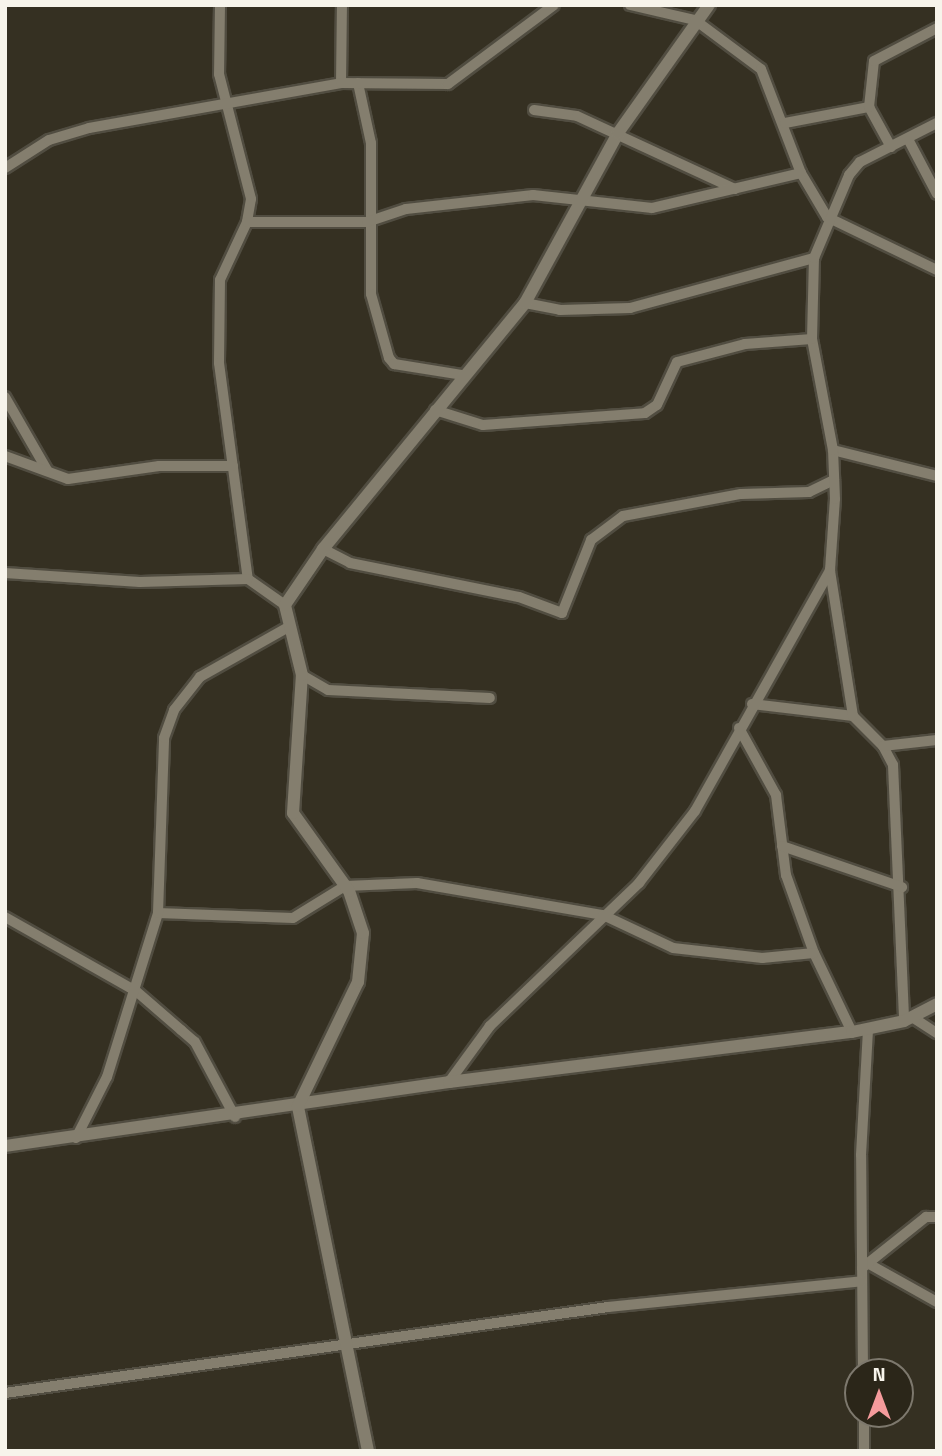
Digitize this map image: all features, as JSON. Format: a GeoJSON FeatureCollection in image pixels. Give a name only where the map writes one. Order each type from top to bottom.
{"type":"FeatureCollection","features":[{"type":"Feature","properties":{"kind":"street"},"geometry":{"type":"LineString","coordinates":[[220,5],[216,46],[249,176],[247,222],[220,280],[217,323],[248,579]]}},
{"type":"Feature","properties":{"kind":"street"},"geometry":{"type":"LineString","coordinates":[[341,83],[342,5]]}},
{"type":"Feature","properties":{"kind":"street"},"geometry":{"type":"LineString","coordinates":[[5,168],[48,140],[89,128],[230,101],[341,83],[457,82],[554,5]]}},
{"type":"Feature","properties":{"kind":"street"},"geometry":{"type":"LineString","coordinates":[[631,5],[695,20],[761,69],[785,123],[801,173],[827,217],[937,270]]}},
{"type":"Feature","properties":{"kind":"street"},"geometry":{"type":"LineString","coordinates":[[285,605],[323,549],[463,375],[525,303],[578,199],[618,133],[695,20],[709,5]]}},
{"type":"Feature","properties":{"kind":"street"},"geometry":{"type":"LineString","coordinates":[[891,147],[869,107],[874,61],[937,28]]}},
{"type":"Feature","properties":{"kind":"street"},"geometry":{"type":"LineString","coordinates":[[358,83],[370,143],[367,222],[371,294],[389,358],[394,363],[463,375]]}},
{"type":"Feature","properties":{"kind":"street"},"geometry":{"type":"LineString","coordinates":[[785,123],[869,107]]}},
{"type":"Feature","properties":{"kind":"street"},"geometry":{"type":"LineString","coordinates":[[534,110],[577,116],[735,189]]}},
{"type":"Feature","properties":{"kind":"street"},"geometry":{"type":"LineString","coordinates":[[908,1019],[898,799],[893,765],[883,746],[853,716],[830,570],[833,450],[812,339],[814,258],[827,217],[849,174],[891,147],[937,123]]}},
{"type":"Feature","properties":{"kind":"street"},"geometry":{"type":"LineString","coordinates":[[908,139],[937,194]]}},
{"type":"Feature","properties":{"kind":"street"},"geometry":{"type":"LineString","coordinates":[[247,222],[367,222],[420,207],[533,195],[652,208],[801,173]]}},
{"type":"Feature","properties":{"kind":"street"},"geometry":{"type":"LineString","coordinates":[[525,303],[560,310],[630,308],[814,258]]}},
{"type":"Feature","properties":{"kind":"street"},"geometry":{"type":"LineString","coordinates":[[435,410],[483,425],[645,413],[657,405],[677,362],[745,344],[812,339]]}},
{"type":"Feature","properties":{"kind":"street"},"geometry":{"type":"LineString","coordinates":[[5,397],[47,470]]}},
{"type":"Feature","properties":{"kind":"street"},"geometry":{"type":"LineString","coordinates":[[833,450],[934,475],[937,462]]}},
{"type":"Feature","properties":{"kind":"street"},"geometry":{"type":"LineString","coordinates":[[5,456],[68,479],[159,466],[233,466]]}},
{"type":"Feature","properties":{"kind":"street"},"geometry":{"type":"LineString","coordinates":[[323,549],[359,566],[520,597],[562,614],[591,540],[623,516],[741,494],[809,492],[834,480]]}},
{"type":"Feature","properties":{"kind":"street"},"geometry":{"type":"LineString","coordinates":[[449,1082],[490,1026],[639,883],[695,811],[752,704],[830,570]]}},
{"type":"Feature","properties":{"kind":"street"},"geometry":{"type":"LineString","coordinates":[[5,573],[140,582],[248,579],[285,605],[302,675],[293,813],[345,886],[363,933],[358,982],[298,1107],[368,1451]]}},
{"type":"Feature","properties":{"kind":"street"},"geometry":{"type":"LineString","coordinates":[[76,1138],[107,1077],[136,991],[158,913],[164,738],[174,710],[200,677],[290,626]]}},
{"type":"Feature","properties":{"kind":"street"},"geometry":{"type":"LineString","coordinates":[[302,675],[328,690],[490,698]]}},
{"type":"Feature","properties":{"kind":"street"},"geometry":{"type":"LineString","coordinates":[[752,704],[853,716]]}},
{"type":"Feature","properties":{"kind":"street"},"geometry":{"type":"LineString","coordinates":[[739,728],[776,795],[786,875],[814,953],[852,1032]]}},
{"type":"Feature","properties":{"kind":"street"},"geometry":{"type":"LineString","coordinates":[[883,746],[937,740]]}},
{"type":"Feature","properties":{"kind":"street"},"geometry":{"type":"LineString","coordinates":[[782,846],[902,887]]}},
{"type":"Feature","properties":{"kind":"street"},"geometry":{"type":"LineString","coordinates":[[158,913],[293,918],[345,886],[417,883],[603,915],[673,948],[762,958],[814,953]]}},
{"type":"Feature","properties":{"kind":"street"},"geometry":{"type":"LineString","coordinates":[[5,917],[136,991],[195,1042],[235,1117]]}},
{"type":"Feature","properties":{"kind":"street"},"geometry":{"type":"LineString","coordinates":[[5,1146],[235,1117],[449,1082],[852,1032],[908,1019],[937,1004]]}},
{"type":"Feature","properties":{"kind":"street"},"geometry":{"type":"LineString","coordinates":[[908,1019],[937,1033]]}},
{"type":"Feature","properties":{"kind":"street"},"geometry":{"type":"LineString","coordinates":[[863,1358],[868,1029]]}},
{"type":"Feature","properties":{"kind":"street"},"geometry":{"type":"LineString","coordinates":[[865,1266],[926,1217],[937,1217]]}},
{"type":"Feature","properties":{"kind":"street"},"geometry":{"type":"LineString","coordinates":[[865,1266],[937,1302]]}},
{"type":"Feature","properties":{"kind":"street"},"geometry":{"type":"LineString","coordinates":[[5,1393],[608,1307],[862,1281]]}},
{"type":"Feature","properties":{"kind":"street"},"geometry":{"type":"LineString","coordinates":[[864,1428],[864,1451]]}}]}
